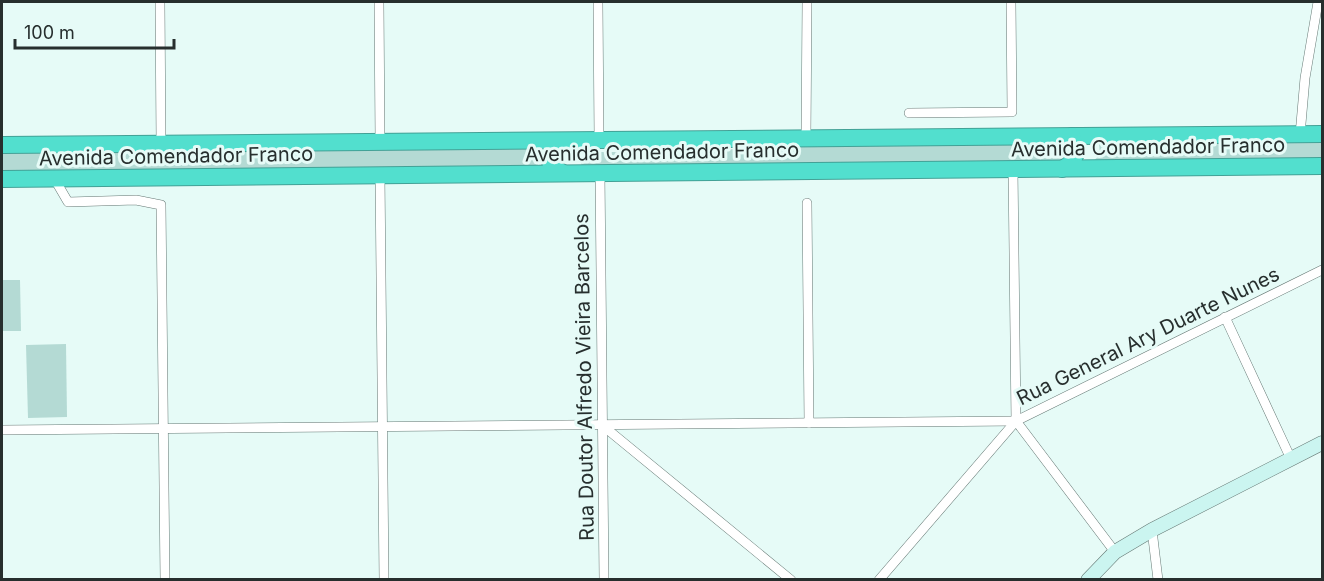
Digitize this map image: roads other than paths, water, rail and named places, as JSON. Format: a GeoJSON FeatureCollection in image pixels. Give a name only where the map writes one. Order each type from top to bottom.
{"type":"FeatureCollection","features":[{"type":"Feature","properties":{"kind":"highway","name":"Avenida Comendador Franco"},"geometry":{"type":"LineString","coordinates":[[2,145],[1323,134]]}},
{"type":"Feature","properties":{"kind":"highway"},"geometry":{"type":"LineString","coordinates":[[1062,169],[1075,158],[1077,151],[1072,136]]}},
{"type":"Feature","properties":{"kind":"highway"},"geometry":{"type":"LineString","coordinates":[[563,141],[551,151],[550,159],[551,166],[563,173]]}},
{"type":"Feature","properties":{"kind":"highway","name":"Avenida Comendador Franco"},"geometry":{"type":"LineString","coordinates":[[2,179],[1323,166]]}},
{"type":"Feature","properties":{"kind":"main road"},"geometry":{"type":"LineString","coordinates":[[1088,579],[1115,552],[1152,530],[1323,443]]}},
{"type":"Feature","properties":{"kind":"street"},"geometry":{"type":"LineString","coordinates":[[160,2],[162,144]]}},
{"type":"Feature","properties":{"kind":"street"},"geometry":{"type":"LineString","coordinates":[[379,2],[380,142]]}},
{"type":"Feature","properties":{"kind":"street"},"geometry":{"type":"LineString","coordinates":[[598,2],[599,140]]}},
{"type":"Feature","properties":{"kind":"street"},"geometry":{"type":"LineString","coordinates":[[806,138],[807,2]]}},
{"type":"Feature","properties":{"kind":"street"},"geometry":{"type":"LineString","coordinates":[[909,113],[1012,112],[1011,2]]}},
{"type":"Feature","properties":{"kind":"street"},"geometry":{"type":"LineString","coordinates":[[1300,135],[1305,78],[1318,2]]}},
{"type":"Feature","properties":{"kind":"street"},"geometry":{"type":"LineString","coordinates":[[1013,170],[1016,422],[1115,552]]}},
{"type":"Feature","properties":{"kind":"street","name":"Rua Doutor Alfredo Vieira Barcelos"},"geometry":{"type":"LineString","coordinates":[[600,173],[604,579]]}},
{"type":"Feature","properties":{"kind":"street"},"geometry":{"type":"LineString","coordinates":[[380,175],[384,579]]}},
{"type":"Feature","properties":{"kind":"street"},"geometry":{"type":"LineString","coordinates":[[54,178],[68,202],[136,200],[162,205],[165,579]]}},
{"type":"Feature","properties":{"kind":"street"},"geometry":{"type":"LineString","coordinates":[[807,203],[809,423]]}},
{"type":"Feature","properties":{"kind":"street","name":"Rua General Ary Duarte Nunes"},"geometry":{"type":"LineString","coordinates":[[879,579],[1016,422],[1323,270]]}},
{"type":"Feature","properties":{"kind":"street"},"geometry":{"type":"LineString","coordinates":[[1225,317],[1291,459]]}},
{"type":"Feature","properties":{"kind":"street"},"geometry":{"type":"LineString","coordinates":[[2,430],[1016,422]]}},
{"type":"Feature","properties":{"kind":"street"},"geometry":{"type":"LineString","coordinates":[[602,425],[791,579]]}},
{"type":"Feature","properties":{"kind":"street"},"geometry":{"type":"LineString","coordinates":[[1152,530],[1158,579]]}}]}
